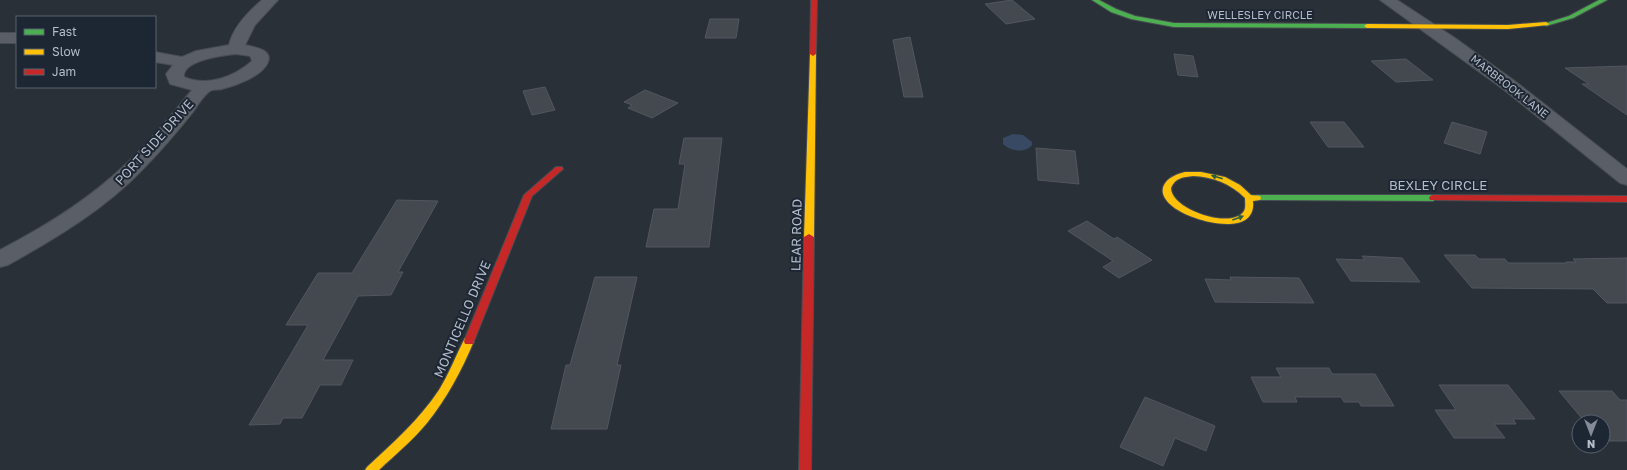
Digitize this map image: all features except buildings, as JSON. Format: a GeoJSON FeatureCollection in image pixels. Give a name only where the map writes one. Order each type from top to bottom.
{"type":"FeatureCollection","features":[{"type":"Feature","properties":{"kind":"street"},"geometry":{"type":"LineString","coordinates":[[236,49],[237,41],[255,13],[271,0]]}},
{"type":"Feature","properties":{"kind":"street","name":"LEAR ROAD"},"geometry":{"type":"LineString","coordinates":[[805,470],[814,0]]}},
{"type":"Feature","properties":{"kind":"street","name":"WELLESLEY CIRCLE"},"geometry":{"type":"LineString","coordinates":[[1095,0],[1116,12],[1136,19],[1174,25],[1430,27],[1536,25],[1571,17],[1604,0]]}},
{"type":"Feature","properties":{"kind":"street","name":"MARBROOK LANE"},"geometry":{"type":"LineString","coordinates":[[1387,0],[1465,51],[1532,102],[1627,179]]}},
{"type":"Feature","properties":{"kind":"street"},"geometry":{"type":"LineString","coordinates":[[0,38],[16,38]]}},
{"type":"Feature","properties":{"kind":"street","name":"PORT SIDE DRIVE"},"geometry":{"type":"LineString","coordinates":[[236,49],[256,52],[260,56],[260,62],[246,74],[220,83],[205,86],[192,86],[176,80],[175,74],[178,69],[186,63],[209,53],[236,49]]}},
{"type":"Feature","properties":{"kind":"street"},"geometry":{"type":"LineString","coordinates":[[156,57],[186,63]]}},
{"type":"Feature","properties":{"kind":"street","name":"PORT SIDE DRIVE"},"geometry":{"type":"LineString","coordinates":[[0,260],[63,224],[106,193],[143,158],[205,86]]}},
{"type":"Feature","properties":{"kind":"street","name":"MONTICELLO DRIVE"},"geometry":{"type":"LineString","coordinates":[[371,470],[422,421],[443,394],[458,367],[528,194],[559,169]]}},
{"type":"Feature","properties":{"kind":"street"},"geometry":{"type":"LineString","coordinates":[[1186,174],[1200,174],[1215,176],[1230,182],[1242,189],[1249,198],[1251,206],[1248,214],[1238,219],[1225,222],[1193,216],[1179,209],[1170,200],[1166,192],[1168,184],[1175,178],[1186,174]]}},
{"type":"Feature","properties":{"kind":"street","name":"BEXLEY CIRCLE"},"geometry":{"type":"LineString","coordinates":[[1249,198],[1627,199]]}},
{"type":"Feature","properties":{"kind":"water"},"geometry":{"type":"Polygon","coordinates":[[[1013,134],[1023,135],[1032,142],[1032,145],[1026,150],[1013,150],[1003,144],[1003,138],[1013,134]]]}},
{"type":"Feature","properties":{"kind":"traffic: fast"},"geometry":{"type":"LineString","coordinates":[[1095,0],[1104,6],[1123,14],[1153,22],[1174,25],[1367,26]]}},
{"type":"Feature","properties":{"kind":"traffic: fast"},"geometry":{"type":"LineString","coordinates":[[1546,24],[1571,17],[1604,0]]}},
{"type":"Feature","properties":{"kind":"traffic: fast"},"geometry":{"type":"LineString","coordinates":[[1257,198],[1433,198]]}},
{"type":"Feature","properties":{"kind":"traffic: slow"},"geometry":{"type":"LineString","coordinates":[[1367,26],[1508,27],[1546,24]]}},
{"type":"Feature","properties":{"kind":"traffic: slow"},"geometry":{"type":"LineString","coordinates":[[809,237],[813,54]]}},
{"type":"Feature","properties":{"kind":"traffic: slow"},"geometry":{"type":"LineString","coordinates":[[1249,198],[1249,210],[1244,217],[1234,221],[1222,221],[1209,219],[1184,210],[1174,203],[1169,197],[1167,188],[1172,180],[1178,176],[1185,174],[1201,174],[1226,181],[1237,187],[1249,198],[1257,198]]}},
{"type":"Feature","properties":{"kind":"traffic: slow"},"geometry":{"type":"LineString","coordinates":[[371,470],[410,434],[430,412],[449,383],[469,341]]}},
{"type":"Feature","properties":{"kind":"traffic: jam"},"geometry":{"type":"LineString","coordinates":[[813,54],[814,0]]}},
{"type":"Feature","properties":{"kind":"traffic: jam"},"geometry":{"type":"LineString","coordinates":[[469,341],[528,195],[559,169]]}},
{"type":"Feature","properties":{"kind":"traffic: jam"},"geometry":{"type":"LineString","coordinates":[[1433,198],[1627,199]]}},
{"type":"Feature","properties":{"kind":"traffic: jam"},"geometry":{"type":"LineString","coordinates":[[805,470],[809,237]]}}]}
